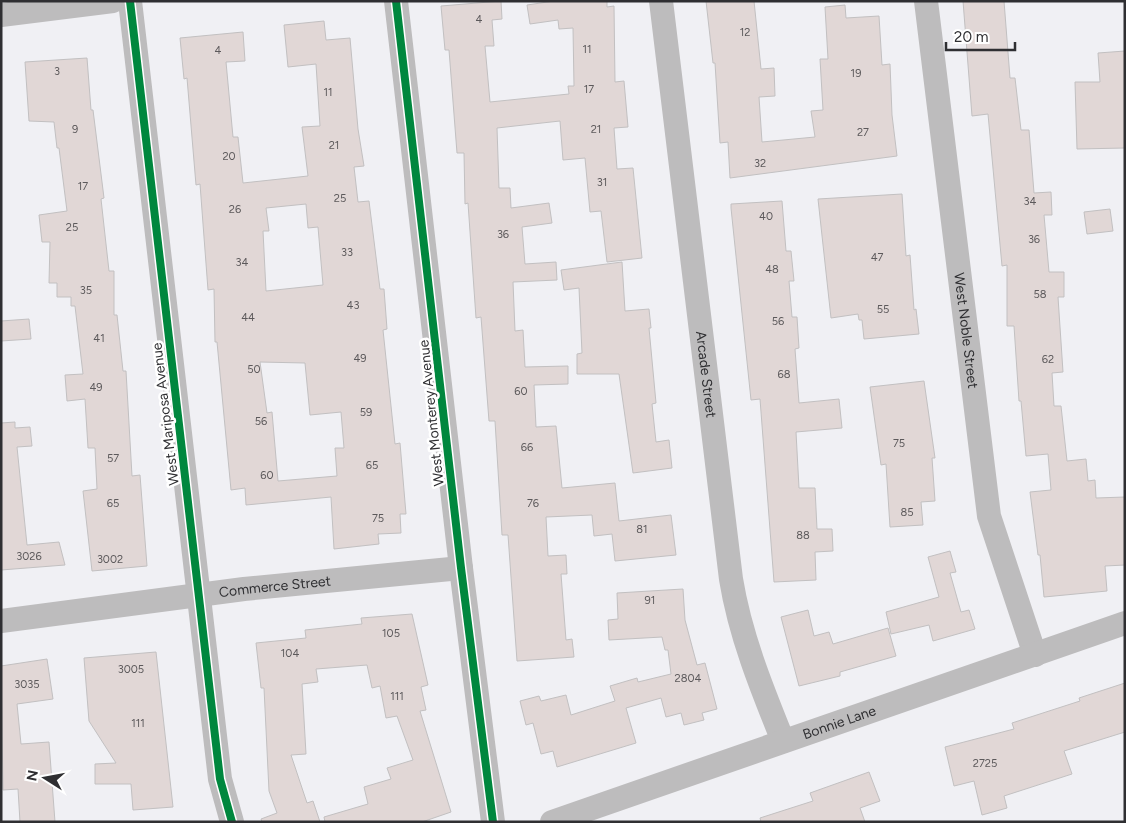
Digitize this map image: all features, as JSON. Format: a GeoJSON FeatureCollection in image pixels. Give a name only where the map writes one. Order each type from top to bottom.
{"type":"FeatureCollection","features":[{"type":"Feature","properties":{"kind":"street"},"geometry":{"type":"LineString","coordinates":[[1,14],[113,1]]}},
{"type":"Feature","properties":{"kind":"street","name":"West Mariposa Avenue"},"geometry":{"type":"LineString","coordinates":[[130,1],[220,779],[232,822]]}},
{"type":"Feature","properties":{"kind":"street","name":"West Monterey Avenue"},"geometry":{"type":"LineString","coordinates":[[396,1],[461,568],[493,822]]}},
{"type":"Feature","properties":{"kind":"street","name":"Arcade Street"},"geometry":{"type":"LineString","coordinates":[[661,1],[735,606],[764,693],[783,741]]}},
{"type":"Feature","properties":{"kind":"street","name":"West Noble Street"},"geometry":{"type":"LineString","coordinates":[[926,1],[989,516],[1035,655]]}},
{"type":"Feature","properties":{"kind":"street","name":"Commerce Street"},"geometry":{"type":"LineString","coordinates":[[1,621],[244,589],[461,568]]}},
{"type":"Feature","properties":{"kind":"street","name":"Bonnie Lane"},"geometry":{"type":"LineString","coordinates":[[552,822],[1125,623]]}},
{"type":"Feature","properties":{"kind":"building"},"geometry":{"type":"Polygon","coordinates":[[[501,1],[502,19],[492,20],[494,46],[485,46],[490,102],[569,94],[568,86],[574,86],[573,28],[559,29],[558,20],[530,24],[527,5],[554,1],[607,1],[607,7],[614,6],[615,82],[624,81],[628,127],[614,128],[617,169],[633,168],[642,258],[607,262],[601,211],[590,212],[585,158],[563,160],[560,121],[497,128],[499,188],[510,188],[511,208],[549,203],[552,223],[522,227],[525,264],[556,262],[557,280],[513,282],[515,331],[523,330],[525,367],[568,366],[568,384],[534,385],[536,427],[556,426],[562,488],[615,483],[619,521],[671,515],[676,555],[615,561],[612,534],[594,536],[592,515],[546,517],[548,556],[566,555],[567,574],[561,574],[566,640],[572,639],[574,657],[517,661],[508,535],[502,535],[495,421],[489,421],[481,317],[476,318],[468,203],[465,204],[464,153],[457,153],[449,50],[445,50],[441,6],[501,1]]]}},
{"type":"Feature","properties":{"kind":"building"},"geometry":{"type":"Polygon","coordinates":[[[706,1],[754,1],[761,69],[774,68],[775,96],[759,97],[762,142],[815,137],[811,111],[823,110],[820,59],[828,59],[825,7],[845,5],[846,18],[879,16],[882,65],[890,64],[892,115],[897,156],[730,178],[728,142],[720,143],[715,63],[713,63],[706,1]]]}},
{"type":"Feature","properties":{"kind":"building"},"geometry":{"type":"Polygon","coordinates":[[[963,1],[1004,1],[1010,78],[1015,78],[1021,130],[1029,130],[1034,193],[1051,192],[1052,215],[1044,215],[1049,272],[1064,272],[1064,297],[1058,297],[1063,372],[1052,373],[1054,406],[1061,406],[1067,461],[1086,459],[1088,481],[1095,480],[1096,498],[1125,497],[1125,565],[1105,566],[1107,591],[1044,597],[1040,555],[1038,555],[1030,492],[1051,490],[1048,454],[1026,456],[1021,401],[1019,401],[1014,326],[1007,326],[1007,265],[1002,266],[988,114],[972,116],[963,1]]]}},
{"type":"Feature","properties":{"kind":"building"},"geometry":{"type":"Polygon","coordinates":[[[324,21],[326,40],[350,38],[358,129],[364,166],[354,167],[358,202],[369,201],[380,289],[384,289],[387,329],[383,330],[395,444],[400,443],[406,514],[400,514],[401,533],[378,534],[379,544],[334,549],[331,497],[246,505],[245,488],[231,490],[217,342],[215,342],[214,289],[208,290],[200,184],[196,185],[187,78],[184,79],[180,38],[243,32],[245,61],[226,62],[233,137],[238,137],[243,183],[308,176],[302,127],[320,126],[316,64],[288,67],[284,25],[324,21]],[[306,204],[266,208],[269,231],[263,231],[266,291],[323,285],[318,227],[308,228],[306,204]],[[260,362],[267,413],[272,412],[278,481],[337,476],[335,448],[344,448],[341,412],[310,415],[305,363],[260,362]]]}},
{"type":"Feature","properties":{"kind":"building"},"geometry":{"type":"Polygon","coordinates":[[[1125,51],[1125,148],[1077,149],[1075,82],[1100,82],[1098,53],[1125,51]]]}},
{"type":"Feature","properties":{"kind":"building"},"geometry":{"type":"Polygon","coordinates":[[[87,58],[91,110],[93,110],[104,198],[101,199],[109,271],[114,271],[114,315],[117,315],[123,371],[126,371],[132,476],[140,475],[147,566],[92,571],[83,491],[97,489],[95,448],[88,448],[85,399],[67,401],[65,375],[83,374],[75,306],[71,306],[71,297],[57,297],[57,283],[49,283],[50,242],[42,242],[39,215],[67,211],[59,148],[57,148],[54,122],[29,121],[25,62],[87,58]]]}},
{"type":"Feature","properties":{"kind":"building"},"geometry":{"type":"Polygon","coordinates":[[[902,194],[906,256],[910,255],[914,310],[916,309],[919,334],[864,339],[862,320],[859,320],[858,314],[831,318],[818,199],[902,194]]]}},
{"type":"Feature","properties":{"kind":"building"},"geometry":{"type":"Polygon","coordinates":[[[782,201],[786,251],[791,251],[794,281],[789,281],[792,317],[797,317],[799,348],[795,349],[799,403],[839,399],[842,428],[796,432],[799,488],[815,488],[817,529],[832,529],[833,551],[815,552],[816,580],[774,582],[760,399],[751,400],[731,204],[782,201]]]}},
{"type":"Feature","properties":{"kind":"building"},"geometry":{"type":"Polygon","coordinates":[[[1110,209],[1113,231],[1087,234],[1084,212],[1110,209]]]}},
{"type":"Feature","properties":{"kind":"building"},"geometry":{"type":"Polygon","coordinates":[[[622,262],[625,311],[649,309],[656,403],[652,404],[656,442],[669,440],[672,468],[633,473],[619,374],[577,374],[577,354],[582,353],[579,288],[564,290],[561,270],[622,262]]]}},
{"type":"Feature","properties":{"kind":"building"},"geometry":{"type":"Polygon","coordinates":[[[29,319],[31,339],[1,341],[1,321],[29,319]]]}},
{"type":"Feature","properties":{"kind":"building"},"geometry":{"type":"Polygon","coordinates":[[[924,381],[935,458],[932,458],[935,501],[921,502],[923,525],[890,527],[886,464],[881,465],[870,387],[924,381]]]}},
{"type":"Feature","properties":{"kind":"building"},"geometry":{"type":"Polygon","coordinates":[[[15,422],[15,428],[30,427],[32,446],[17,447],[27,545],[59,542],[65,565],[1,570],[1,423],[15,422]]]}},
{"type":"Feature","properties":{"kind":"building"},"geometry":{"type":"Polygon","coordinates":[[[950,551],[956,572],[950,573],[961,612],[969,610],[975,629],[933,641],[929,625],[891,634],[886,612],[939,597],[928,557],[950,551]]]}},
{"type":"Feature","properties":{"kind":"building"},"geometry":{"type":"Polygon","coordinates":[[[683,589],[685,620],[697,665],[705,663],[717,709],[702,713],[704,720],[684,725],[681,713],[666,717],[661,698],[626,708],[636,743],[557,767],[553,751],[541,754],[533,723],[526,725],[520,701],[539,696],[541,701],[566,695],[571,715],[615,701],[610,686],[637,678],[638,682],[671,674],[668,650],[665,650],[662,637],[609,640],[608,620],[618,619],[617,593],[683,589]]]}},
{"type":"Feature","properties":{"kind":"building"},"geometry":{"type":"Polygon","coordinates":[[[808,610],[814,636],[829,632],[833,644],[888,628],[896,656],[840,672],[840,676],[799,686],[781,617],[808,610]]]}},
{"type":"Feature","properties":{"kind":"building"},"geometry":{"type":"Polygon","coordinates":[[[412,614],[428,685],[421,687],[426,710],[420,711],[451,812],[422,822],[325,822],[324,817],[368,804],[364,787],[391,779],[387,768],[413,760],[397,716],[386,718],[380,686],[372,688],[367,665],[316,669],[318,682],[302,684],[306,754],[291,755],[307,803],[313,801],[320,822],[262,822],[261,819],[277,813],[269,791],[264,688],[261,688],[256,643],[306,638],[305,630],[362,624],[361,618],[412,614]]]}},
{"type":"Feature","properties":{"kind":"building"},"geometry":{"type":"Polygon","coordinates":[[[156,652],[173,807],[133,810],[131,784],[95,784],[95,764],[116,763],[89,721],[84,658],[156,652]]]}},
{"type":"Feature","properties":{"kind":"building"},"geometry":{"type":"Polygon","coordinates":[[[47,659],[53,699],[17,704],[21,744],[49,742],[55,822],[20,822],[18,789],[3,790],[1,666],[47,659]]]}},
{"type":"Feature","properties":{"kind":"building"},"geometry":{"type":"Polygon","coordinates":[[[1125,683],[1125,732],[1064,751],[1072,774],[1004,796],[1007,808],[982,815],[974,781],[954,786],[945,747],[1014,729],[1012,723],[1080,701],[1079,698],[1125,683]]]}},
{"type":"Feature","properties":{"kind":"building"},"geometry":{"type":"Polygon","coordinates":[[[869,772],[880,801],[860,808],[865,822],[761,822],[760,818],[813,801],[810,793],[869,772]]]}},
{"type":"Feature","properties":{"kind":"cycle path"},"geometry":{"type":"LineString","coordinates":[[130,1],[220,779],[232,822]]}},
{"type":"Feature","properties":{"kind":"cycle path"},"geometry":{"type":"LineString","coordinates":[[396,1],[461,568],[493,822]]}}]}
